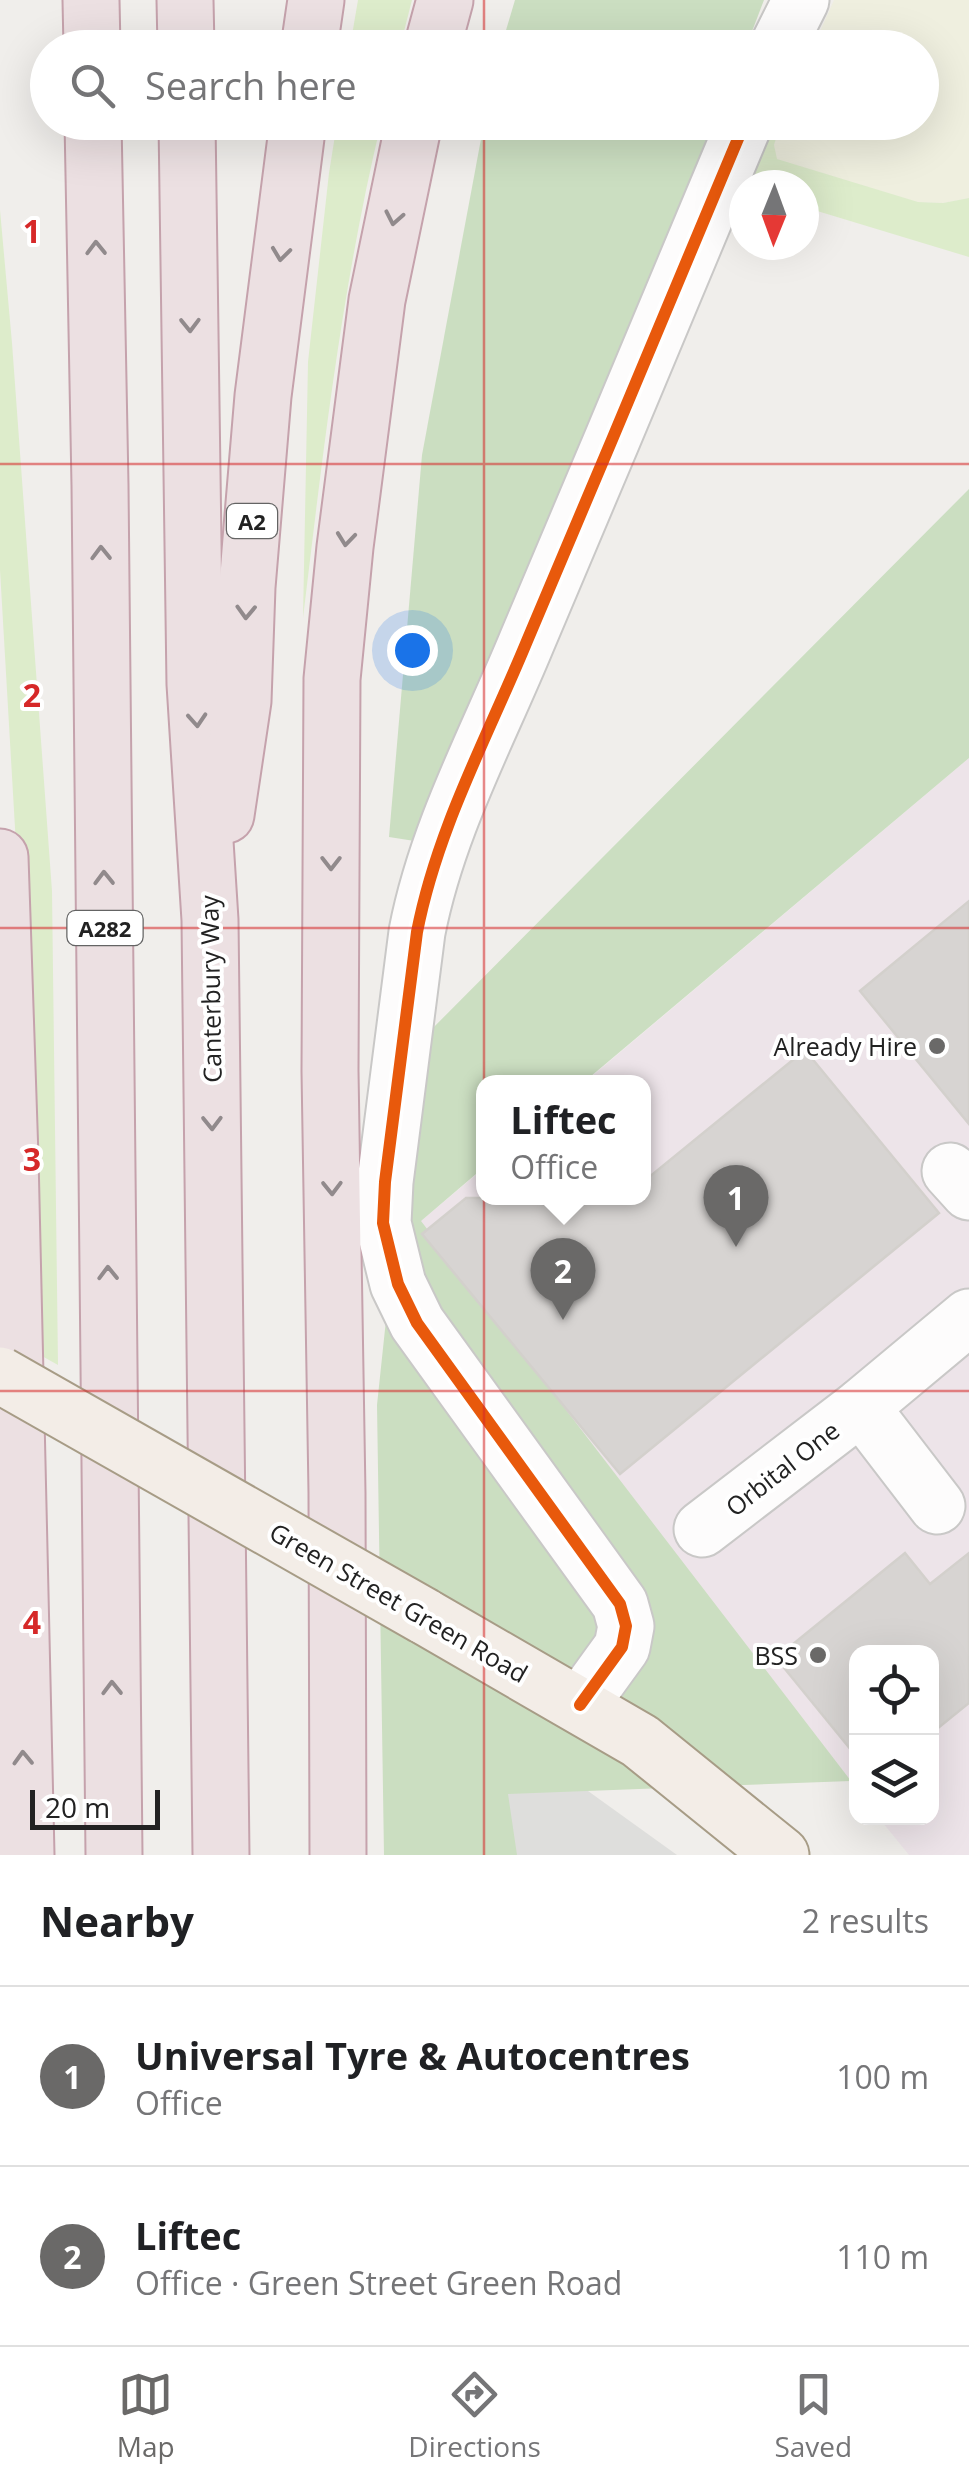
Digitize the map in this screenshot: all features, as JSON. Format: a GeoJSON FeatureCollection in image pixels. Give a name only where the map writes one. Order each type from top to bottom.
{"type":"FeatureCollection","features":[{"type":"Feature","properties":{"kind":"highway"},"geometry":{"type":"LineString","coordinates":[[91,0],[92,30]]}},
{"type":"Feature","properties":{"kind":"highway"},"geometry":{"type":"LineString","coordinates":[[185,0],[186,30]]}},
{"type":"Feature","properties":{"kind":"highway"},"geometry":{"type":"LineString","coordinates":[[312,30],[316,0]]}},
{"type":"Feature","properties":{"kind":"highway"},"geometry":{"type":"LineString","coordinates":[[437,30],[445,0]]}},
{"type":"Feature","properties":{"kind":"highway","name":"A282"},"geometry":{"type":"LineString","coordinates":[[93,140],[114,1855]]}},
{"type":"Feature","properties":{"kind":"highway","name":"Canterbury Way"},"geometry":{"type":"LineString","coordinates":[[187,140],[195,684],[210,920],[221,1855]]}},
{"type":"Feature","properties":{"kind":"highway","name":"A2"},"geometry":{"type":"LineString","coordinates":[[210,920],[243,701],[247,587],[263,396],[296,140]]}},
{"type":"Feature","properties":{"kind":"highway"},"geometry":{"type":"LineString","coordinates":[[338,1855],[330,1071],[332,679],[377,300],[410,140]]}},
{"type":"Feature","properties":{"kind":"highway"},"geometry":{"type":"LineString","coordinates":[[0,856],[26,1855]]}},
{"type":"Feature","properties":{"kind":"main road","name":"Green Street Green Road"},"geometry":{"type":"LineString","coordinates":[[0,1375],[640,1741],[781,1855]]}},
{"type":"Feature","properties":{"kind":"street"},"geometry":{"type":"LineString","coordinates":[[786,30],[801,0]]}},
{"type":"Feature","properties":{"kind":"street"},"geometry":{"type":"LineString","coordinates":[[580,1705],[622,1647],[626,1626],[620,1604],[417,1323],[398,1284],[384,1223],[385,1182],[417,932],[444,831],[737,140]]}},
{"type":"Feature","properties":{"kind":"street","name":"Orbital One"},"geometry":{"type":"LineString","coordinates":[[702,1529],[969,1317]]}},
{"type":"Feature","properties":{"kind":"street","name":"Orbital One"},"geometry":{"type":"LineString","coordinates":[[861,1406],[938,1506]]}},
{"type":"Feature","properties":{"kind":"shaded area"},"geometry":{"type":"Polygon","coordinates":[[[969,758],[969,1855],[909,1855],[885,1825],[939,1825],[939,1645],[849,1645],[849,1781],[409,1231],[476,1175],[476,1205],[651,1205],[651,1075],[593,1075],[969,758]]]}},
{"type":"Feature","properties":{"kind":"shaded area"},"geometry":{"type":"Polygon","coordinates":[[[481,1714],[677,1855],[490,1855],[481,1714]]]}},
{"type":"Feature","properties":{"kind":"green space"},"geometry":{"type":"Polygon","coordinates":[[[358,0],[412,0],[404,30],[353,30],[358,0]]]}},
{"type":"Feature","properties":{"kind":"green space"},"geometry":{"type":"Polygon","coordinates":[[[515,0],[764,0],[753,30],[506,30],[515,0]]]}},
{"type":"Feature","properties":{"kind":"green space"},"geometry":{"type":"Polygon","coordinates":[[[834,0],[969,0],[969,198],[917,202],[776,159],[776,140],[939,140],[939,30],[821,30],[834,0]]]}},
{"type":"Feature","properties":{"kind":"green space"},"geometry":{"type":"Polygon","coordinates":[[[334,140],[377,140],[344,307],[303,618],[308,362],[334,140]]]}},
{"type":"Feature","properties":{"kind":"green space"},"geometry":{"type":"Polygon","coordinates":[[[481,140],[719,140],[421,842],[389,837],[422,455],[481,140]]]}},
{"type":"Feature","properties":{"kind":"green space"},"geometry":{"type":"Polygon","coordinates":[[[753,140],[776,140],[777,159],[813,170],[747,170],[753,140]]]}},
{"type":"Feature","properties":{"kind":"green space"},"geometry":{"type":"Polygon","coordinates":[[[819,172],[918,202],[969,198],[969,257],[819,212],[819,172]]]}},
{"type":"Feature","properties":{"kind":"green space"},"geometry":{"type":"Polygon","coordinates":[[[0,210],[52,891],[58,1365],[33,1351],[21,931],[0,570],[0,210]]]}},
{"type":"Feature","properties":{"kind":"green space"},"geometry":{"type":"Polygon","coordinates":[[[969,489],[969,758],[592,1075],[476,1075],[476,1174],[421,1221],[849,1781],[508,1794],[517,1855],[384,1855],[377,1405],[415,1046],[969,489]]]}},
{"type":"Feature","properties":{"kind":"building","name":"Already Hire"},"geometry":{"type":"Polygon","coordinates":[[[969,901],[969,1124],[860,991],[969,901]]]}},
{"type":"Feature","properties":{"kind":"building"},"geometry":{"type":"Polygon","coordinates":[[[805,1050],[939,1213],[620,1474],[422,1234],[466,1198],[476,1198],[476,1205],[651,1205],[651,1175],[805,1050]]]}},
{"type":"Feature","properties":{"kind":"building","name":"BSS"},"geometry":{"type":"Polygon","coordinates":[[[905,1553],[930,1584],[969,1553],[969,1703],[939,1727],[939,1645],[849,1645],[849,1747],[776,1658],[905,1553]]]}},
{"type":"Feature","properties":{"kind":"cycle path"},"geometry":{"type":"LineString","coordinates":[[580,1705],[622,1647],[626,1626],[620,1604],[417,1323],[398,1284],[383,1223],[385,1182],[417,932],[437,857],[464,784],[737,140]]}},
{"type":"Feature","properties":{"kind":"place","name":"Already Hire"},"geometry":{"type":"Point","coordinates":[937,1046]}},
{"type":"Feature","properties":{"kind":"place","name":"Universal Tyre & Autocentres"},"geometry":{"type":"Point","coordinates":[736,1247]}},
{"type":"Feature","properties":{"kind":"place","name":"Liftec"},"geometry":{"type":"Point","coordinates":[563,1320]}},
{"type":"Feature","properties":{"kind":"place","name":"BSS"},"geometry":{"type":"Point","coordinates":[818,1655]}}]}
